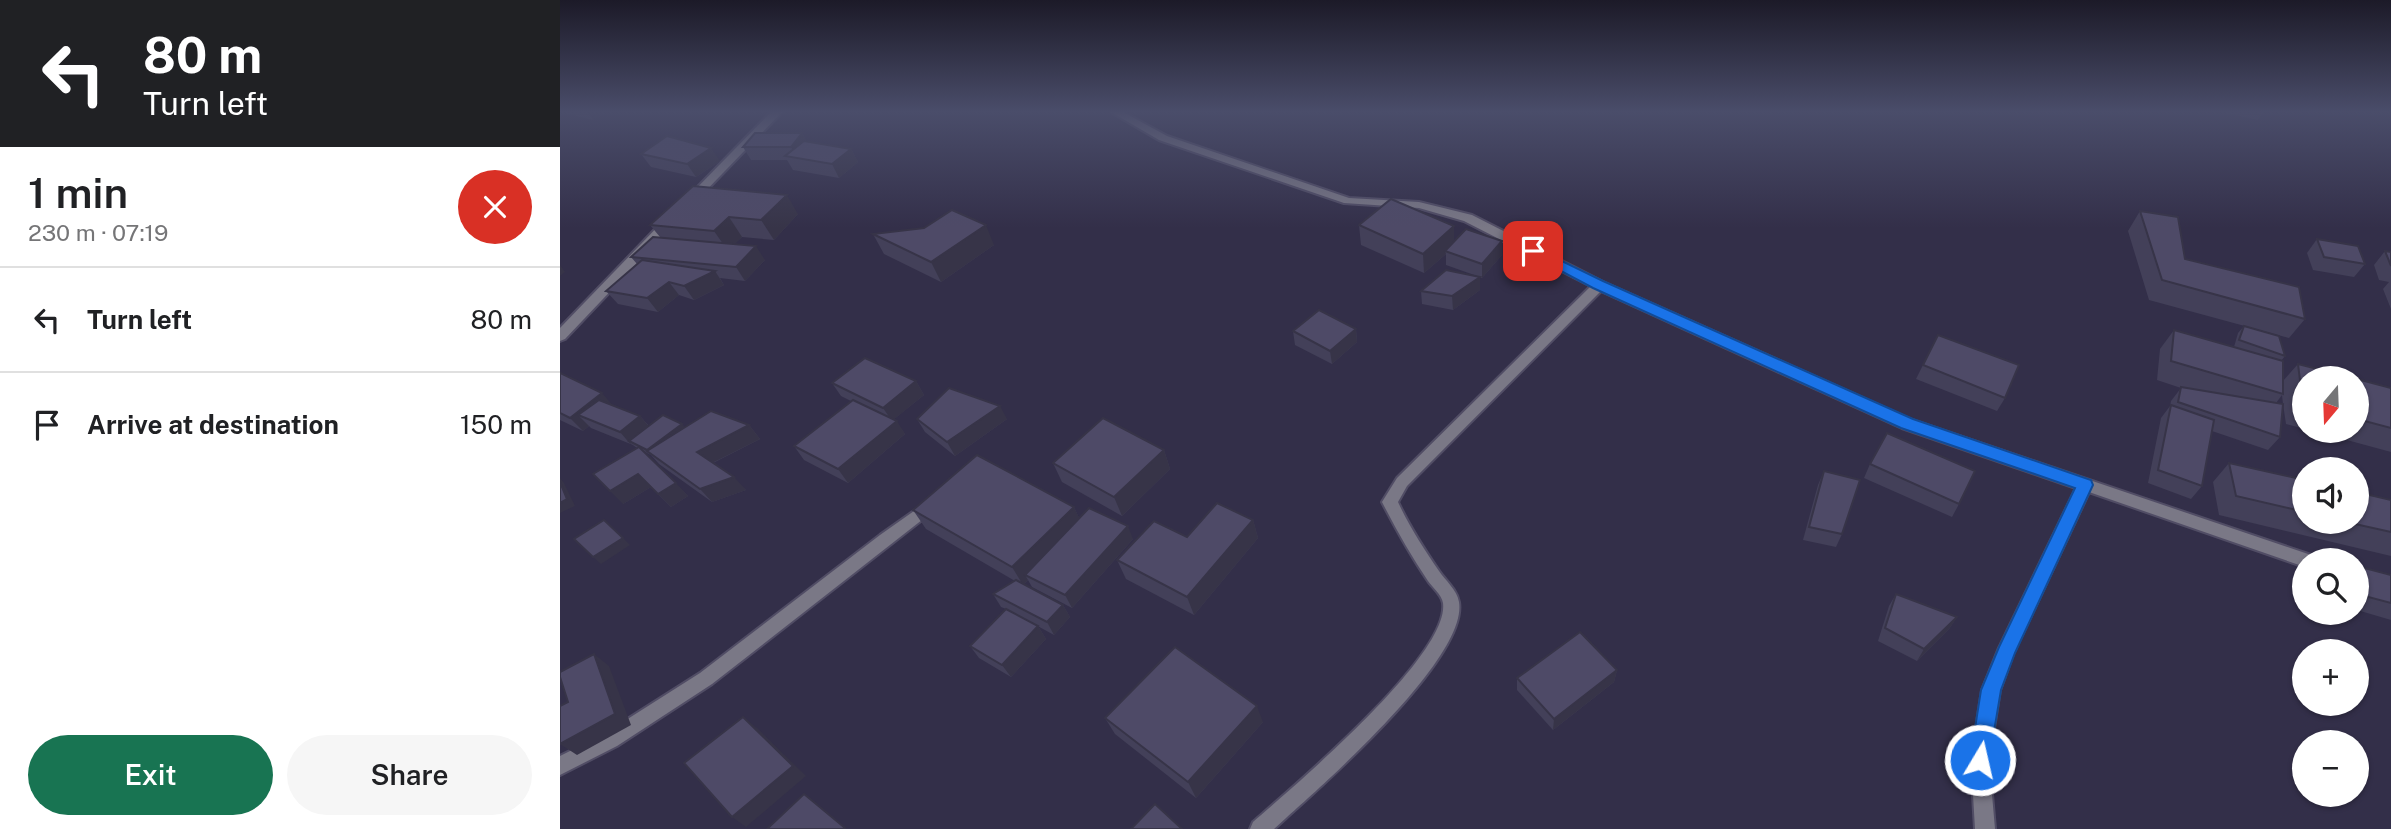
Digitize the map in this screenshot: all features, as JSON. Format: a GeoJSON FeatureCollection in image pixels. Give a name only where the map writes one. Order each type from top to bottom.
{"type":"FeatureCollection","features":[{"type":"Feature","properties":{"kind":"street"},"geometry":{"type":"LineString","coordinates":[[560,336],[740,151]]}},
{"type":"Feature","properties":{"kind":"street"},"geometry":{"type":"LineString","coordinates":[[1200,151],[1348,201],[1419,205],[1468,218],[1598,285],[1907,424],[2292,556]]}},
{"type":"Feature","properties":{"kind":"street"},"geometry":{"type":"LineString","coordinates":[[1260,829],[1344,754],[1412,681],[1443,639],[1451,622],[1451,602],[1400,525],[1390,502],[1402,482],[1598,285]]}},
{"type":"Feature","properties":{"kind":"street"},"geometry":{"type":"LineString","coordinates":[[1985,829],[1980,760],[1991,690],[2085,485]]}},
{"type":"Feature","properties":{"kind":"street"},"geometry":{"type":"LineString","coordinates":[[560,766],[586,754],[752,646],[943,495]]}},
{"type":"Feature","properties":{"kind":"building"},"geometry":{"type":"Polygon","coordinates":[[[646,151],[707,151],[687,164],[641,154],[646,151]]]}},
{"type":"Feature","properties":{"kind":"building"},"geometry":{"type":"Polygon","coordinates":[[[792,151],[849,151],[832,164],[785,156],[792,151]]]}},
{"type":"Feature","properties":{"kind":"building"},"geometry":{"type":"Polygon","coordinates":[[[693,186],[787,195],[761,220],[729,217],[714,231],[650,225],[693,186]]]}},
{"type":"Feature","properties":{"kind":"building"},"geometry":{"type":"Polygon","coordinates":[[[1391,199],[1454,226],[1423,254],[1359,225],[1391,199]]]}},
{"type":"Feature","properties":{"kind":"building"},"geometry":{"type":"Polygon","coordinates":[[[952,210],[986,225],[931,262],[873,234],[924,228],[952,210]]]}},
{"type":"Feature","properties":{"kind":"building"},"geometry":{"type":"Polygon","coordinates":[[[2140,211],[2178,217],[2185,259],[2299,287],[2305,319],[2162,280],[2140,211]]]}},
{"type":"Feature","properties":{"kind":"building"},"geometry":{"type":"Polygon","coordinates":[[[1466,229],[1502,241],[1482,264],[1445,251],[1466,229]]]}},
{"type":"Feature","properties":{"kind":"building"},"geometry":{"type":"Polygon","coordinates":[[[653,237],[756,246],[736,267],[631,257],[653,237]]]}},
{"type":"Feature","properties":{"kind":"building"},"geometry":{"type":"Polygon","coordinates":[[[2317,239],[2358,246],[2365,264],[2324,257],[2317,239]]]}},
{"type":"Feature","properties":{"kind":"building"},"geometry":{"type":"Polygon","coordinates":[[[2385,251],[2391,252],[2391,266],[2385,251]]]}},
{"type":"Feature","properties":{"kind":"building"},"geometry":{"type":"Polygon","coordinates":[[[642,260],[715,271],[684,286],[669,282],[647,298],[606,291],[642,260]]]}},
{"type":"Feature","properties":{"kind":"building"},"geometry":{"type":"Polygon","coordinates":[[[1446,270],[1480,277],[1452,296],[1421,291],[1446,270]]]}},
{"type":"Feature","properties":{"kind":"building"},"geometry":{"type":"Polygon","coordinates":[[[1319,310],[1356,329],[1330,351],[1293,331],[1319,310]]]}},
{"type":"Feature","properties":{"kind":"building"},"geometry":{"type":"Polygon","coordinates":[[[2244,326],[2279,336],[2285,356],[2239,340],[2244,326]]]}},
{"type":"Feature","properties":{"kind":"building"},"geometry":{"type":"Polygon","coordinates":[[[2174,330],[2283,361],[2283,394],[2171,361],[2174,330]]]}},
{"type":"Feature","properties":{"kind":"building"},"geometry":{"type":"Polygon","coordinates":[[[1938,335],[2019,365],[2005,398],[1923,365],[1938,335]]]}},
{"type":"Feature","properties":{"kind":"building"},"geometry":{"type":"Polygon","coordinates":[[[865,358],[916,381],[883,408],[832,383],[865,358]]]}},
{"type":"Feature","properties":{"kind":"building"},"geometry":{"type":"Polygon","coordinates":[[[560,373],[602,393],[570,418],[560,413],[560,373]]]}},
{"type":"Feature","properties":{"kind":"building"},"geometry":{"type":"Polygon","coordinates":[[[2370,382],[2391,388],[2391,428],[2370,422],[2370,382]]]}},
{"type":"Feature","properties":{"kind":"building"},"geometry":{"type":"Polygon","coordinates":[[[2181,387],[2283,404],[2280,437],[2178,402],[2181,387]]]}},
{"type":"Feature","properties":{"kind":"building"},"geometry":{"type":"Polygon","coordinates":[[[949,388],[1000,406],[947,442],[917,419],[949,388]]]}},
{"type":"Feature","properties":{"kind":"building"},"geometry":{"type":"Polygon","coordinates":[[[599,400],[640,416],[620,432],[578,415],[599,400]]]}},
{"type":"Feature","properties":{"kind":"building"},"geometry":{"type":"Polygon","coordinates":[[[853,400],[897,421],[838,469],[794,446],[853,400]]]}},
{"type":"Feature","properties":{"kind":"building"},"geometry":{"type":"Polygon","coordinates":[[[2171,405],[2214,420],[2202,486],[2158,470],[2171,405]]]}},
{"type":"Feature","properties":{"kind":"building"},"geometry":{"type":"Polygon","coordinates":[[[711,411],[749,425],[697,452],[734,477],[700,489],[647,451],[711,411]]]}},
{"type":"Feature","properties":{"kind":"building"},"geometry":{"type":"Polygon","coordinates":[[[663,415],[682,424],[647,450],[629,441],[663,415]]]}},
{"type":"Feature","properties":{"kind":"building"},"geometry":{"type":"Polygon","coordinates":[[[1103,418],[1164,450],[1114,497],[1053,463],[1103,418]]]}},
{"type":"Feature","properties":{"kind":"building"},"geometry":{"type":"Polygon","coordinates":[[[1887,433],[1975,471],[1959,504],[1870,464],[1887,433]]]}},
{"type":"Feature","properties":{"kind":"building"},"geometry":{"type":"Polygon","coordinates":[[[639,447],[676,483],[658,494],[638,474],[610,491],[593,474],[639,447]]]}},
{"type":"Feature","properties":{"kind":"building"},"geometry":{"type":"Polygon","coordinates":[[[977,455],[1074,507],[1012,567],[913,510],[977,455]]]}},
{"type":"Feature","properties":{"kind":"building"},"geometry":{"type":"Polygon","coordinates":[[[2229,463],[2292,477],[2292,509],[2236,496],[2229,463]]]}},
{"type":"Feature","properties":{"kind":"building"},"geometry":{"type":"Polygon","coordinates":[[[1824,471],[1860,480],[1842,534],[1809,527],[1824,471]]]}},
{"type":"Feature","properties":{"kind":"building"},"geometry":{"type":"Polygon","coordinates":[[[560,482],[567,499],[560,503],[560,482]]]}},
{"type":"Feature","properties":{"kind":"building"},"geometry":{"type":"Polygon","coordinates":[[[2369,495],[2391,500],[2391,532],[2369,527],[2369,495]]]}},
{"type":"Feature","properties":{"kind":"building"},"geometry":{"type":"Polygon","coordinates":[[[1217,503],[1253,520],[1187,597],[1117,560],[1154,521],[1187,537],[1217,503]]]}},
{"type":"Feature","properties":{"kind":"building"},"geometry":{"type":"Polygon","coordinates":[[[1089,508],[1128,526],[1065,595],[1025,575],[1089,508]]]}},
{"type":"Feature","properties":{"kind":"building"},"geometry":{"type":"Polygon","coordinates":[[[604,520],[623,538],[593,557],[574,539],[604,520]]]}},
{"type":"Feature","properties":{"kind":"building"},"geometry":{"type":"Polygon","coordinates":[[[2369,569],[2391,575],[2391,603],[2369,597],[2369,569]]]}},
{"type":"Feature","properties":{"kind":"building"},"geometry":{"type":"Polygon","coordinates":[[[1016,580],[1063,605],[1047,622],[993,594],[1016,580]]]}},
{"type":"Feature","properties":{"kind":"building"},"geometry":{"type":"Polygon","coordinates":[[[1896,594],[1957,617],[1924,649],[1885,628],[1896,594]]]}},
{"type":"Feature","properties":{"kind":"building"},"geometry":{"type":"Polygon","coordinates":[[[1006,609],[1038,626],[1002,665],[970,646],[1006,609]]]}},
{"type":"Feature","properties":{"kind":"building"},"geometry":{"type":"Polygon","coordinates":[[[1580,632],[1617,670],[1554,719],[1517,678],[1580,632]]]}},
{"type":"Feature","properties":{"kind":"building"},"geometry":{"type":"Polygon","coordinates":[[[1175,647],[1257,706],[1188,782],[1105,718],[1175,647]]]}},
{"type":"Feature","properties":{"kind":"building"},"geometry":{"type":"Polygon","coordinates":[[[594,654],[615,714],[560,744],[560,706],[568,702],[560,672],[594,654]]]}},
{"type":"Feature","properties":{"kind":"building"},"geometry":{"type":"Polygon","coordinates":[[[743,717],[793,766],[732,817],[684,763],[743,717]]]}},
{"type":"Feature","properties":{"kind":"building"},"geometry":{"type":"Polygon","coordinates":[[[804,794],[845,828],[767,829],[804,794]]]}},
{"type":"Feature","properties":{"kind":"building"},"geometry":{"type":"Polygon","coordinates":[[[1155,804],[1182,829],[1131,829],[1155,804]]]}},
{"type":"Feature","properties":{"kind":"route"},"geometry":{"type":"LineString","coordinates":[[1533,251],[1598,285],[1907,424],[2085,485],[1991,690],[1980,760]]}}]}
